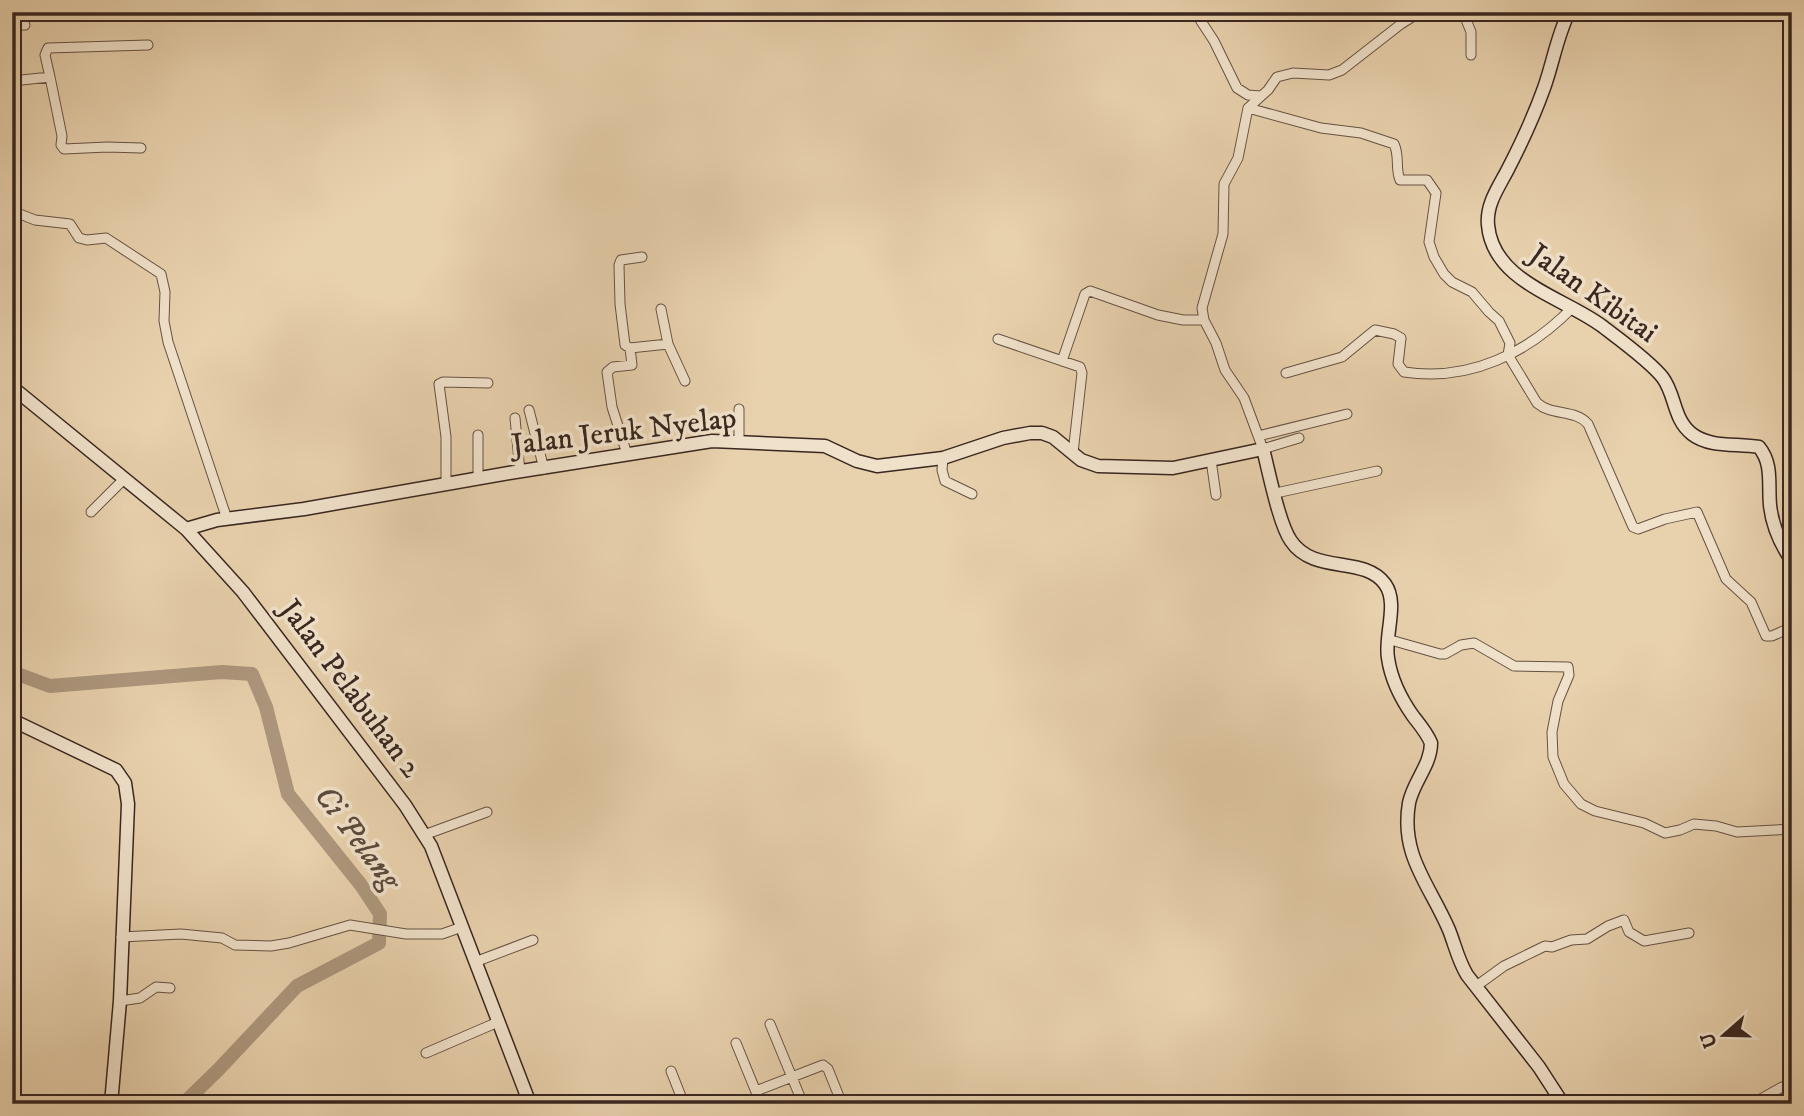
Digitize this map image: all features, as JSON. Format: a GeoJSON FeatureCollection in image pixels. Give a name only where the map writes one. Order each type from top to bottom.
{"type":"FeatureCollection","features":[{"type":"Feature","properties":{"kind":"street"},"geometry":{"type":"LineString","coordinates":[[1195,12],[1214,41],[1237,88],[1248,95],[1261,96]]}},
{"type":"Feature","properties":{"kind":"street"},"geometry":{"type":"LineString","coordinates":[[1420,12],[1342,70],[1329,75],[1280,75],[1248,108],[1238,158],[1224,184],[1223,234],[1203,303],[1204,320],[1227,374],[1244,398],[1263,449],[1287,535],[1300,551],[1316,561],[1364,570],[1385,583],[1391,600],[1387,639],[1388,664],[1406,705],[1431,743],[1427,762],[1416,780],[1410,800],[1407,827],[1410,848],[1423,882],[1449,930],[1458,959],[1475,987],[1539,1068],[1563,1104]]}},
{"type":"Feature","properties":{"kind":"street"},"geometry":{"type":"LineString","coordinates":[[1463,12],[1471,32],[1471,55]]}},
{"type":"Feature","properties":{"kind":"street","name":"Jalan Kibitai"},"geometry":{"type":"LineString","coordinates":[[1569,12],[1544,88],[1522,142],[1494,195],[1487,218],[1493,246],[1506,265],[1531,286],[1573,307],[1609,331],[1663,378],[1679,420],[1692,434],[1714,443],[1759,447],[1768,465],[1770,507],[1775,529],[1792,561]]}},
{"type":"Feature","properties":{"kind":"street"},"geometry":{"type":"LineString","coordinates":[[12,25],[25,25]]}},
{"type":"Feature","properties":{"kind":"street"},"geometry":{"type":"LineString","coordinates":[[141,148],[63,149],[45,55],[48,48],[148,45]]}},
{"type":"Feature","properties":{"kind":"street"},"geometry":{"type":"LineString","coordinates":[[12,82],[50,76]]}},
{"type":"Feature","properties":{"kind":"street"},"geometry":{"type":"LineString","coordinates":[[1248,108],[1321,128],[1361,133],[1394,144],[1398,152],[1397,174],[1400,180],[1427,180],[1436,193],[1429,242],[1438,265],[1452,282],[1472,292],[1499,321],[1510,343],[1508,355],[1527,388],[1544,409],[1576,415],[1588,424],[1633,527],[1638,529],[1665,519],[1697,512],[1726,579],[1751,602],[1766,636],[1792,627]]}},
{"type":"Feature","properties":{"kind":"street"},"geometry":{"type":"LineString","coordinates":[[12,211],[35,219],[70,223],[76,236],[82,239],[106,238],[161,274],[165,292],[164,321],[168,342],[227,519]]}},
{"type":"Feature","properties":{"kind":"street"},"geometry":{"type":"LineString","coordinates":[[642,257],[619,262],[625,345],[630,348],[668,344]]}},
{"type":"Feature","properties":{"kind":"street"},"geometry":{"type":"LineString","coordinates":[[1062,361],[1085,294],[1090,291],[1158,315],[1183,320],[1204,320]]}},
{"type":"Feature","properties":{"kind":"street"},"geometry":{"type":"LineString","coordinates":[[1286,373],[1342,357],[1375,330],[1400,337],[1398,364],[1404,372],[1427,375],[1474,368],[1521,351],[1558,323],[1573,307]]}},
{"type":"Feature","properties":{"kind":"street"},"geometry":{"type":"LineString","coordinates":[[661,309],[668,344],[685,381]]}},
{"type":"Feature","properties":{"kind":"street"},"geometry":{"type":"LineString","coordinates":[[998,339],[1081,369],[1073,453]]}},
{"type":"Feature","properties":{"kind":"street"},"geometry":{"type":"LineString","coordinates":[[627,454],[612,407],[607,372],[613,367],[632,365],[630,348]]}},
{"type":"Feature","properties":{"kind":"street"},"geometry":{"type":"LineString","coordinates":[[446,484],[446,437],[439,384],[488,383]]}},
{"type":"Feature","properties":{"kind":"street","name":"Jalan Pelabuhan 2"},"geometry":{"type":"LineString","coordinates":[[12,387],[186,529],[243,592],[424,835],[438,859],[530,1104]]}},
{"type":"Feature","properties":{"kind":"street"},"geometry":{"type":"LineString","coordinates":[[739,408],[739,442]]}},
{"type":"Feature","properties":{"kind":"street"},"geometry":{"type":"LineString","coordinates":[[529,410],[544,469]]}},
{"type":"Feature","properties":{"kind":"street"},"geometry":{"type":"LineString","coordinates":[[1258,436],[1347,414]]}},
{"type":"Feature","properties":{"kind":"street"},"geometry":{"type":"LineString","coordinates":[[515,418],[520,472]]}},
{"type":"Feature","properties":{"kind":"street","name":"Jalan Jeruk Nyelap"},"geometry":{"type":"LineString","coordinates":[[186,529],[227,519],[304,509],[478,478],[712,442],[825,446],[857,461],[877,466],[943,458],[1003,438],[1030,433],[1042,433],[1053,438],[1086,463],[1098,466],[1161,468],[1263,449]]}},
{"type":"Feature","properties":{"kind":"street"},"geometry":{"type":"LineString","coordinates":[[478,435],[478,478]]}},
{"type":"Feature","properties":{"kind":"street"},"geometry":{"type":"LineString","coordinates":[[1263,449],[1299,438]]}},
{"type":"Feature","properties":{"kind":"street"},"geometry":{"type":"LineString","coordinates":[[943,458],[942,470],[946,481],[972,494]]}},
{"type":"Feature","properties":{"kind":"street"},"geometry":{"type":"LineString","coordinates":[[1210,460],[1216,495]]}},
{"type":"Feature","properties":{"kind":"street"},"geometry":{"type":"LineString","coordinates":[[1276,493],[1377,471]]}},
{"type":"Feature","properties":{"kind":"street"},"geometry":{"type":"LineString","coordinates":[[91,512],[124,479]]}},
{"type":"Feature","properties":{"kind":"street"},"geometry":{"type":"LineString","coordinates":[[1387,639],[1440,654],[1474,643],[1514,666],[1567,667],[1569,675],[1558,701],[1552,732],[1553,757],[1570,793],[1588,808],[1644,823],[1665,833],[1700,824],[1737,832],[1792,829]]}},
{"type":"Feature","properties":{"kind":"street"},"geometry":{"type":"LineString","coordinates":[[12,720],[107,765],[124,777],[128,804],[120,1001],[111,1104]]}},
{"type":"Feature","properties":{"kind":"street"},"geometry":{"type":"LineString","coordinates":[[424,835],[487,812]]}},
{"type":"Feature","properties":{"kind":"street"},"geometry":{"type":"LineString","coordinates":[[1475,987],[1504,967],[1545,946],[1552,947],[1571,940],[1587,939],[1624,920],[1629,932],[1644,941],[1689,933]]}},
{"type":"Feature","properties":{"kind":"street"},"geometry":{"type":"LineString","coordinates":[[121,937],[181,934],[222,938],[235,945],[271,946],[346,925],[406,934],[442,934],[463,927]]}},
{"type":"Feature","properties":{"kind":"street"},"geometry":{"type":"LineString","coordinates":[[475,962],[533,940]]}},
{"type":"Feature","properties":{"kind":"street"},"geometry":{"type":"LineString","coordinates":[[120,1001],[140,998],[156,987],[170,988]]}},
{"type":"Feature","properties":{"kind":"street"},"geometry":{"type":"LineString","coordinates":[[426,1053],[498,1022]]}},
{"type":"Feature","properties":{"kind":"street"},"geometry":{"type":"LineString","coordinates":[[770,1024],[803,1104]]}},
{"type":"Feature","properties":{"kind":"street"},"geometry":{"type":"LineString","coordinates":[[736,1043],[761,1104]]}},
{"type":"Feature","properties":{"kind":"street"},"geometry":{"type":"LineString","coordinates":[[756,1091],[821,1066],[827,1067],[842,1104]]}},
{"type":"Feature","properties":{"kind":"street"},"geometry":{"type":"LineString","coordinates":[[671,1071],[684,1104]]}},
{"type":"Feature","properties":{"kind":"street"},"geometry":{"type":"LineString","coordinates":[[1752,1104],[1782,1087]]}},
{"type":"Feature","properties":{"kind":"waterway","name":"Ci Pelang"},"geometry":{"type":"LineString","coordinates":[[12,672],[50,686],[222,672],[252,674],[266,707],[288,794],[361,885],[380,914],[379,943],[297,986],[183,1104]]}}]}
